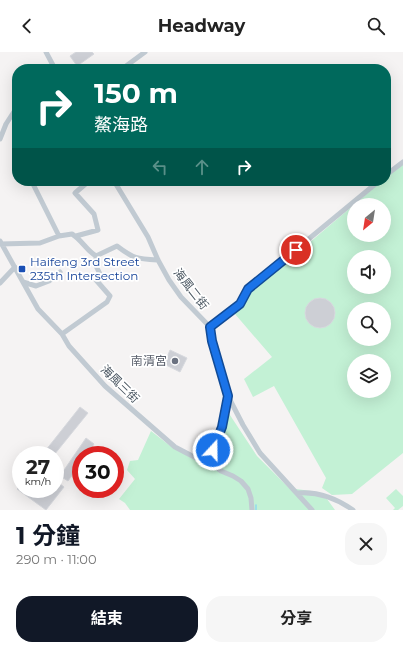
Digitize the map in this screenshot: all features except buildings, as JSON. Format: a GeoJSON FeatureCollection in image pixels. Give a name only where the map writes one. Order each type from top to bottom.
{"type":"FeatureCollection","features":[{"type":"Feature","properties":{"kind":"street"},"geometry":{"type":"LineString","coordinates":[[46,52],[51,64]]}},
{"type":"Feature","properties":{"kind":"street"},"geometry":{"type":"LineString","coordinates":[[129,64],[145,52]]}},
{"type":"Feature","properties":{"kind":"street"},"geometry":{"type":"LineString","coordinates":[[0,139],[6,124],[12,116]]}},
{"type":"Feature","properties":{"kind":"street"},"geometry":{"type":"LineString","coordinates":[[391,172],[403,162]]}},
{"type":"Feature","properties":{"kind":"street"},"geometry":{"type":"LineString","coordinates":[[34,186],[59,236]]}},
{"type":"Feature","properties":{"kind":"street"},"geometry":{"type":"LineString","coordinates":[[76,236],[98,230],[94,214],[75,193],[83,186]]}},
{"type":"Feature","properties":{"kind":"street","name":"海風二街"},"geometry":{"type":"LineString","coordinates":[[117,186],[148,237],[169,280],[181,297],[210,327],[212,341],[228,396],[222,427],[208,461]]}},
{"type":"Feature","properties":{"kind":"street"},"geometry":{"type":"LineString","coordinates":[[210,327],[240,304],[248,289],[373,186]]}},
{"type":"Feature","properties":{"kind":"street"},"geometry":{"type":"LineString","coordinates":[[0,243],[40,243],[59,236],[72,234],[76,236],[90,252],[96,256]]}},
{"type":"Feature","properties":{"kind":"street","name":"海風三街"},"geometry":{"type":"LineString","coordinates":[[0,243],[38,309],[62,334],[69,346],[106,386],[175,447],[198,459],[208,461],[221,471],[240,481],[248,489],[251,498],[252,510]]}},
{"type":"Feature","properties":{"kind":"street"},"geometry":{"type":"LineString","coordinates":[[96,256],[117,246],[132,257],[140,260],[158,260]]}},
{"type":"Feature","properties":{"kind":"street"},"geometry":{"type":"LineString","coordinates":[[62,334],[107,302],[110,296],[96,280],[100,274],[96,266],[96,256]]}},
{"type":"Feature","properties":{"kind":"street"},"geometry":{"type":"LineString","coordinates":[[0,283],[15,267]]}},
{"type":"Feature","properties":{"kind":"street"},"geometry":{"type":"LineString","coordinates":[[23,282],[36,286],[49,280],[60,272]]}},
{"type":"Feature","properties":{"kind":"street"},"geometry":{"type":"LineString","coordinates":[[228,396],[242,425],[260,453],[312,510]]}},
{"type":"Feature","properties":{"kind":"street"},"geometry":{"type":"LineString","coordinates":[[298,493],[309,492],[321,494],[343,503],[353,510]]}},
{"type":"Feature","properties":{"kind":"green space"},"geometry":{"type":"Polygon","coordinates":[[[403,163],[403,453],[352,494],[332,495],[322,488],[326,478],[274,386],[253,397],[244,379],[272,357],[235,314],[250,293],[347,211],[347,242],[391,242],[391,198],[362,198],[376,186],[391,186],[391,174],[403,163]]]}},
{"type":"Feature","properties":{"kind":"green space"},"geometry":{"type":"Polygon","coordinates":[[[224,406],[257,456],[289,488],[311,491],[327,499],[335,510],[130,510],[125,503],[119,499],[124,498],[124,493],[135,479],[127,470],[130,461],[138,460],[151,431],[169,445],[203,465],[208,457],[224,406]]]}},
{"type":"Feature","properties":{"kind":"green space"},"geometry":{"type":"Polygon","coordinates":[[[396,489],[403,496],[403,506],[398,510],[393,510],[395,508],[386,498],[396,489]]]}},
{"type":"Feature","properties":{"kind":"waterway"},"geometry":{"type":"LineString","coordinates":[[256,505],[256,510]]}},
{"type":"Feature","properties":{"kind":"place","name":"Haifeng 3rd Street 235th Intersection"},"geometry":{"type":"Point","coordinates":[22,269]}},
{"type":"Feature","properties":{"kind":"place","name":"南清宮"},"geometry":{"type":"Point","coordinates":[175,361]}},
{"type":"Feature","properties":{"kind":"route"},"geometry":{"type":"LineString","coordinates":[[213,450],[222,427],[228,396],[212,341],[210,327],[240,304],[248,289],[296,250]]}}]}
